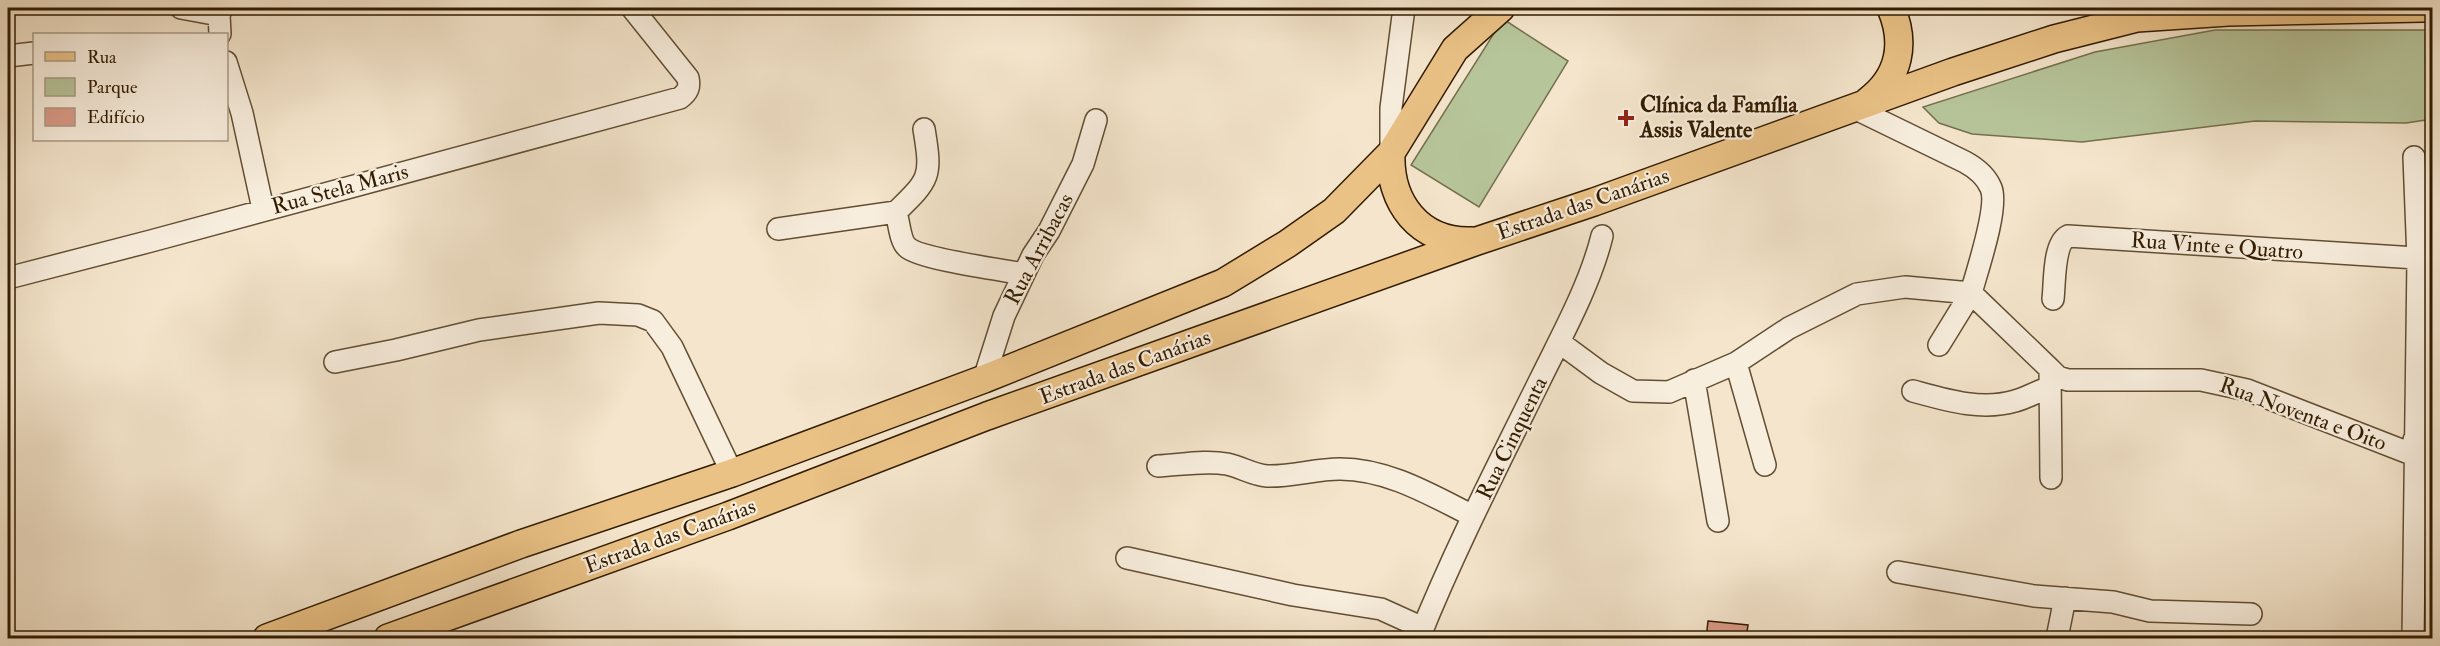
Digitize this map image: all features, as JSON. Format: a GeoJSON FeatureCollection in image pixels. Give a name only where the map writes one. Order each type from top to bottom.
{"type":"FeatureCollection","features":[{"type":"Feature","properties":{"kind":"main road","name":"Estrada das Canárias"},"geometry":{"type":"LineString","coordinates":[[267,639],[521,543],[722,476],[984,379],[1223,283],[1287,244],[1334,211],[1391,153],[1455,49],[1501,8]]}},
{"type":"Feature","properties":{"kind":"main road"},"geometry":{"type":"LineString","coordinates":[[1859,106],[1879,92],[1891,77],[1898,60],[1900,42],[1898,24],[1891,8]]}},
{"type":"Feature","properties":{"kind":"main road","name":"Estrada das Canárias"},"geometry":{"type":"LineString","coordinates":[[388,639],[728,516],[987,416],[2054,39],[2138,18],[2228,12],[2423,8]]}},
{"type":"Feature","properties":{"kind":"main road"},"geometry":{"type":"LineString","coordinates":[[1391,153],[1390,170],[1394,188],[1401,204],[1412,218],[1426,229],[1442,237],[1459,241],[1477,241]]}},
{"type":"Feature","properties":{"kind":"main road"},"geometry":{"type":"LineString","coordinates":[[722,476],[728,516]]}},
{"type":"Feature","properties":{"kind":"street"},"geometry":{"type":"LineString","coordinates":[[181,8],[220,19]]}},
{"type":"Feature","properties":{"kind":"street","name":"Rua Stela Maris"},"geometry":{"type":"LineString","coordinates":[[8,278],[673,100],[687,93],[688,78],[632,8]]}},
{"type":"Feature","properties":{"kind":"street"},"geometry":{"type":"LineString","coordinates":[[1391,153],[1391,108],[1404,8]]}},
{"type":"Feature","properties":{"kind":"street"},"geometry":{"type":"LineString","coordinates":[[1455,49],[1479,8]]}},
{"type":"Feature","properties":{"kind":"street"},"geometry":{"type":"LineString","coordinates":[[8,56],[33,53]]}},
{"type":"Feature","properties":{"kind":"street"},"geometry":{"type":"LineString","coordinates":[[228,68],[242,113],[263,209]]}},
{"type":"Feature","properties":{"kind":"street"},"geometry":{"type":"LineString","coordinates":[[1859,106],[1965,162],[1987,180],[1992,190],[1993,209],[1971,293],[1939,345]]}},
{"type":"Feature","properties":{"kind":"street","name":"Rua Arribacas"},"geometry":{"type":"LineString","coordinates":[[984,379],[1004,316],[1083,164],[1096,120]]}},
{"type":"Feature","properties":{"kind":"street"},"geometry":{"type":"LineString","coordinates":[[778,229],[896,212],[920,189],[927,176],[930,163],[924,129]]}},
{"type":"Feature","properties":{"kind":"street"},"geometry":{"type":"LineString","coordinates":[[2413,639],[2425,259],[2414,157]]}},
{"type":"Feature","properties":{"kind":"street"},"geometry":{"type":"LineString","coordinates":[[896,212],[903,242],[910,249],[932,257],[1024,274]]}},
{"type":"Feature","properties":{"kind":"street","name":"Rua Cinquenta"},"geometry":{"type":"LineString","coordinates":[[1421,633],[1473,516],[1558,342],[1592,267],[1602,236]]}},
{"type":"Feature","properties":{"kind":"street","name":"Rua Vinte e Quatro"},"geometry":{"type":"LineString","coordinates":[[2053,299],[2059,247],[2064,238],[2068,236],[2425,259]]}},
{"type":"Feature","properties":{"kind":"street"},"geometry":{"type":"LineString","coordinates":[[1558,342],[1601,373],[1633,392],[1669,392],[1736,363],[1789,328],[1857,294],[1905,287],[1971,293],[2050,379],[2051,478]]}},
{"type":"Feature","properties":{"kind":"street"},"geometry":{"type":"LineString","coordinates":[[335,362],[479,330],[599,313],[638,315],[653,321],[672,347],[722,476]]}},
{"type":"Feature","properties":{"kind":"street"},"geometry":{"type":"LineString","coordinates":[[1736,363],[1764,465]]}},
{"type":"Feature","properties":{"kind":"street","name":"Rua Noventa e Oito"},"geometry":{"type":"LineString","coordinates":[[2050,379],[2058,377],[2068,380],[2218,382],[2420,445]]}},
{"type":"Feature","properties":{"kind":"street"},"geometry":{"type":"LineString","coordinates":[[1913,391],[1957,403],[1980,405],[2014,402],[2039,390],[2050,379]]}},
{"type":"Feature","properties":{"kind":"street"},"geometry":{"type":"LineString","coordinates":[[1694,380],[1718,521]]}},
{"type":"Feature","properties":{"kind":"street"},"geometry":{"type":"LineString","coordinates":[[1158,466],[1219,463],[1258,475],[1271,476],[1318,470],[1355,469],[1404,483],[1473,516]]}},
{"type":"Feature","properties":{"kind":"street"},"geometry":{"type":"LineString","coordinates":[[1127,558],[1293,595],[1381,609],[1421,633]]}},
{"type":"Feature","properties":{"kind":"street"},"geometry":{"type":"LineString","coordinates":[[1898,572],[2034,596],[2114,602],[2150,611],[2251,614]]}},
{"type":"Feature","properties":{"kind":"street"},"geometry":{"type":"LineString","coordinates":[[2057,639],[2065,598]]}},
{"type":"Feature","properties":{"kind":"green space"},"geometry":{"type":"Polygon","coordinates":[[[1503,19],[1568,61],[1479,207],[1411,165],[1503,19]]]}},
{"type":"Feature","properties":{"kind":"green space"},"geometry":{"type":"Polygon","coordinates":[[[2215,30],[2432,30],[2432,119],[2406,123],[2255,121],[2082,142],[1972,134],[1939,123],[1923,107],[2095,52],[2215,30]]]}},
{"type":"Feature","properties":{"kind":"building"},"geometry":{"type":"Polygon","coordinates":[[[1708,621],[1748,625],[1746,639],[1706,639],[1708,621]]]}},
{"type":"Feature","properties":{"kind":"place","name":"Clínica da Família Assis Valente"},"geometry":{"type":"Point","coordinates":[1626,118]}}]}
